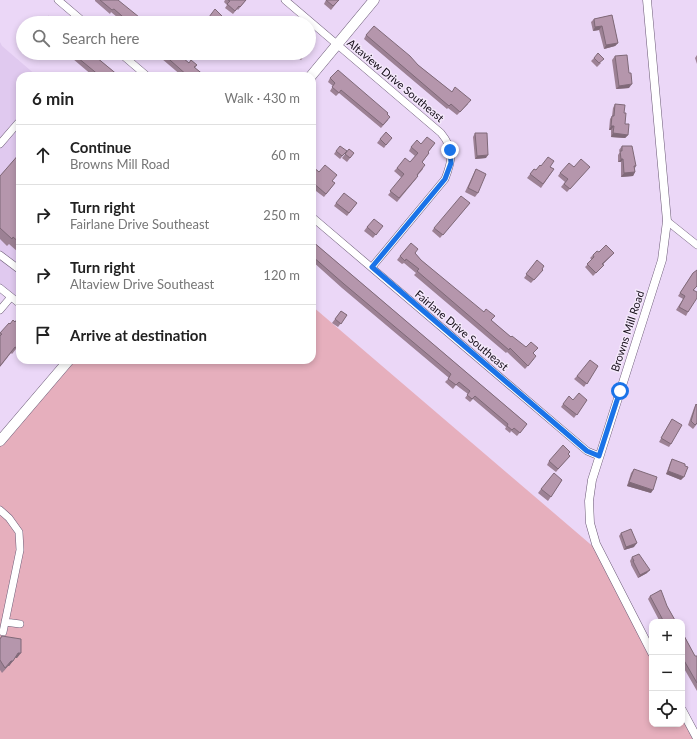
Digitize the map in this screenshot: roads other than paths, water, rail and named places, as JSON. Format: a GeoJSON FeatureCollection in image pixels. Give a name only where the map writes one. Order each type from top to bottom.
{"type":"FeatureCollection","features":[{"type":"Feature","properties":{"kind":"main road"},"geometry":{"type":"LineString","coordinates":[[314,72],[374,0]]}},
{"type":"Feature","properties":{"kind":"main road"},"geometry":{"type":"LineString","coordinates":[[0,441],[64,364]]}},
{"type":"Feature","properties":{"kind":"street"},"geometry":{"type":"LineString","coordinates":[[58,0],[77,16]]}},
{"type":"Feature","properties":{"kind":"street","name":"Altaview Drive Southeast"},"geometry":{"type":"LineString","coordinates":[[285,0],[303,16]]}},
{"type":"Feature","properties":{"kind":"street","name":"Browns Mill Road"},"geometry":{"type":"LineString","coordinates":[[647,0],[667,221],[662,260],[599,456],[592,480],[589,501],[590,523],[596,544],[649,647]]}},
{"type":"Feature","properties":{"kind":"street","name":"Altaview Drive Southeast"},"geometry":{"type":"LineString","coordinates":[[316,27],[441,134],[447,140],[450,150],[451,163],[445,179],[372,267]]}},
{"type":"Feature","properties":{"kind":"street"},"geometry":{"type":"LineString","coordinates":[[128,60],[142,72]]}},
{"type":"Feature","properties":{"kind":"street"},"geometry":{"type":"LineString","coordinates":[[0,144],[16,125]]}},
{"type":"Feature","properties":{"kind":"street","name":"Fairlane Drive Southeast"},"geometry":{"type":"LineString","coordinates":[[316,219],[587,451],[599,456]]}},
{"type":"Feature","properties":{"kind":"street"},"geometry":{"type":"LineString","coordinates":[[667,221],[697,245]]}},
{"type":"Feature","properties":{"kind":"street"},"geometry":{"type":"LineString","coordinates":[[0,255],[16,267]]}},
{"type":"Feature","properties":{"kind":"street"},"geometry":{"type":"LineString","coordinates":[[0,288],[16,301]]}},
{"type":"Feature","properties":{"kind":"street"},"geometry":{"type":"LineString","coordinates":[[0,310],[11,297]]}},
{"type":"Feature","properties":{"kind":"street"},"geometry":{"type":"LineString","coordinates":[[0,510],[9,518],[19,532],[20,550],[3,632]]}},
{"type":"Feature","properties":{"kind":"street"},"geometry":{"type":"LineString","coordinates":[[5,622],[20,624]]}},
{"type":"Feature","properties":{"kind":"street"},"geometry":{"type":"LineString","coordinates":[[685,716],[697,738]]}}]}
